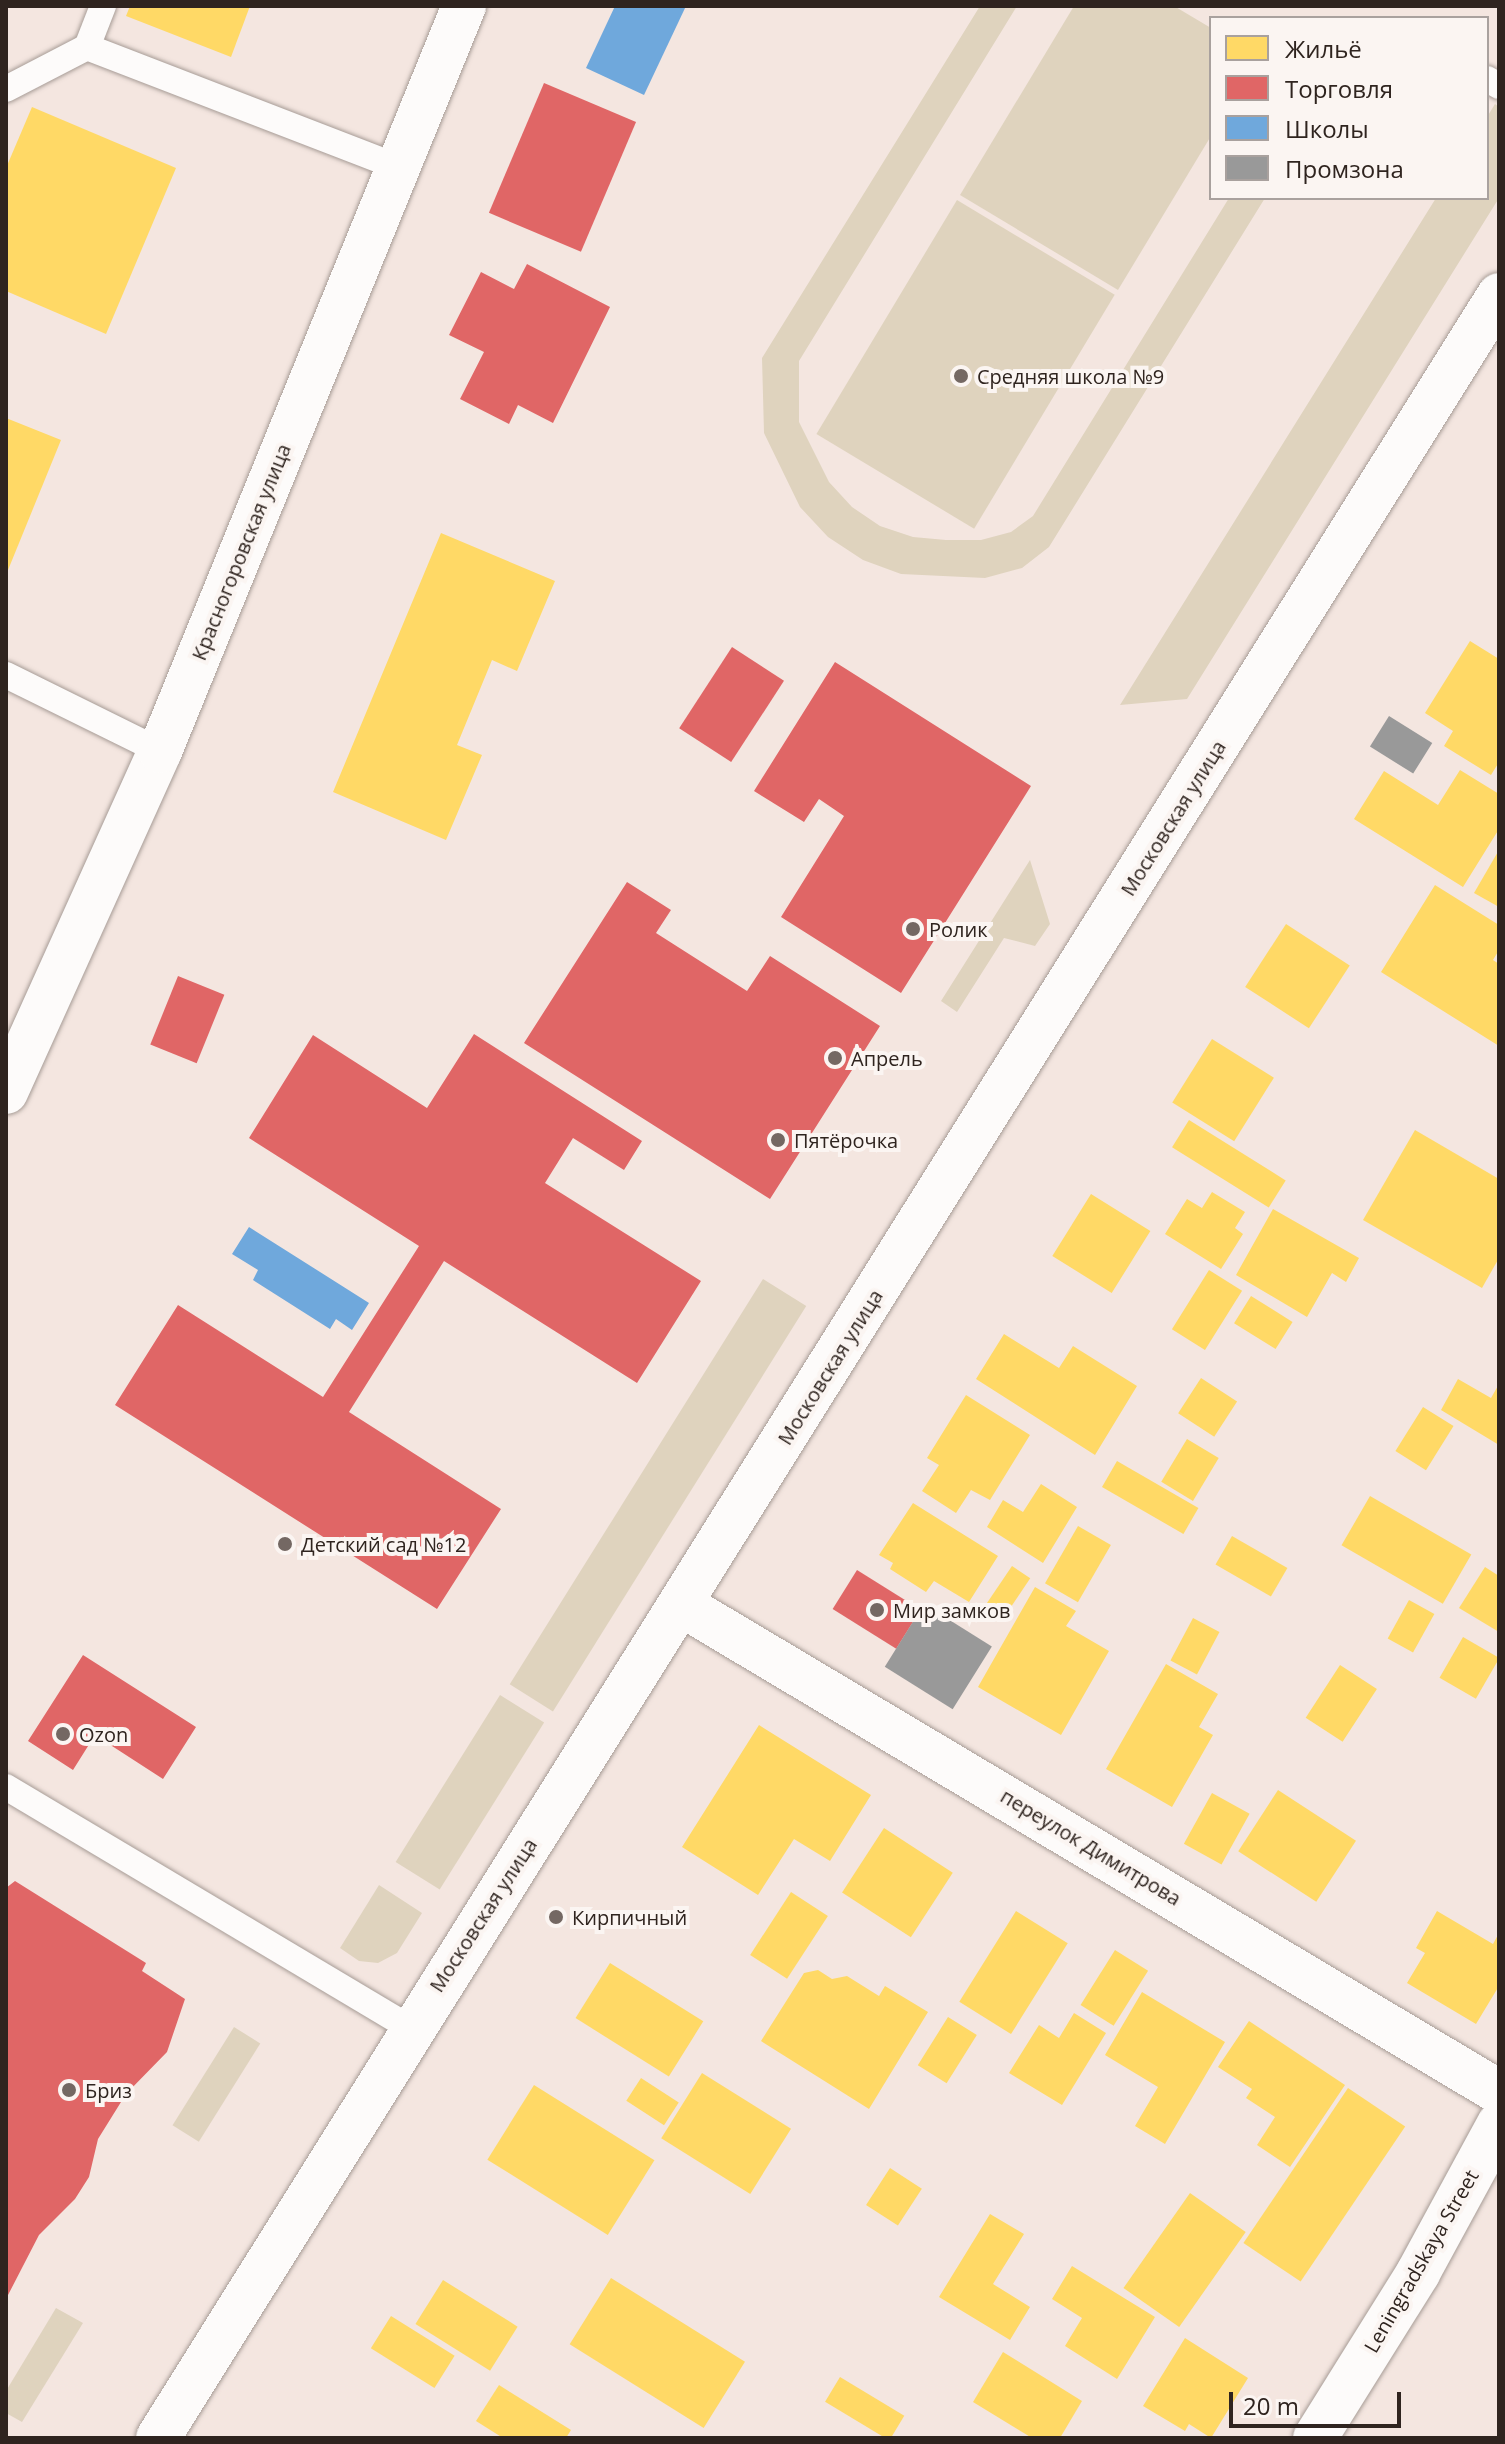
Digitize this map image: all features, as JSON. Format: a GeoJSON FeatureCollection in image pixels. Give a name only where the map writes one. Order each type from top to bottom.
{"type":"FeatureCollection","features":[{"type":"Feature","properties":{"kind":"main road","name":"Красногоровская улица"},"geometry":{"type":"LineString","coordinates":[[6,1092],[160,751],[464,6]]}},
{"type":"Feature","properties":{"kind":"main road","name":"Московская улица"},"geometry":{"type":"LineString","coordinates":[[158,2438],[411,2028],[682,1605],[1499,295]]}},
{"type":"Feature","properties":{"kind":"main road","name":"переулок Димитрова"},"geometry":{"type":"LineString","coordinates":[[682,1605],[1499,2092]]}},
{"type":"Feature","properties":{"kind":"main road","name":"Leningradskaya Street"},"geometry":{"type":"LineString","coordinates":[[1315,2438],[1418,2273],[1499,2124]]}},
{"type":"Feature","properties":{"kind":"lane"},"geometry":{"type":"LineString","coordinates":[[6,89],[87,47],[103,6]]}},
{"type":"Feature","properties":{"kind":"lane"},"geometry":{"type":"LineString","coordinates":[[87,47],[398,167]]}},
{"type":"Feature","properties":{"kind":"lane"},"geometry":{"type":"LineString","coordinates":[[6,675],[160,751]]}},
{"type":"Feature","properties":{"kind":"lane"},"geometry":{"type":"LineString","coordinates":[[6,1787],[411,2028]]}},
{"type":"Feature","properties":{"kind":"shaded area"},"geometry":{"type":"Polygon","coordinates":[[[980,6],[1017,6],[799,361],[799,422],[829,482],[852,507],[880,526],[913,537],[946,540],[981,540],[1011,532],[1033,516],[1228,200],[1264,200],[1049,547],[1022,568],[985,578],[901,574],[863,560],[828,537],[800,507],[764,433],[762,358],[980,6]]]}},
{"type":"Feature","properties":{"kind":"shaded area"},"geometry":{"type":"Polygon","coordinates":[[[1074,6],[1174,6],[1209,27],[1209,139],[1118,290],[960,195],[1074,6]]]}},
{"type":"Feature","properties":{"kind":"shaded area"},"geometry":{"type":"Polygon","coordinates":[[[1495,104],[1499,107],[1499,198],[1187,699],[1120,705],[1435,200],[1489,200],[1489,114],[1495,104]]]}},
{"type":"Feature","properties":{"kind":"shaded area"},"geometry":{"type":"Polygon","coordinates":[[[957,200],[1115,295],[974,529],[816,434],[957,200]]]}},
{"type":"Feature","properties":{"kind":"shaded area"},"geometry":{"type":"Polygon","coordinates":[[[1030,860],[1050,924],[1035,946],[1004,938],[957,1012],[941,1001],[1030,860]]]}},
{"type":"Feature","properties":{"kind":"shaded area"},"geometry":{"type":"Polygon","coordinates":[[[763,1279],[806,1306],[553,1711],[510,1684],[763,1279]]]}},
{"type":"Feature","properties":{"kind":"shaded area"},"geometry":{"type":"Polygon","coordinates":[[[500,1695],[544,1723],[440,1890],[396,1862],[500,1695]]]}},
{"type":"Feature","properties":{"kind":"shaded area"},"geometry":{"type":"Polygon","coordinates":[[[379,1885],[422,1913],[397,1953],[378,1963],[359,1961],[340,1948],[379,1885]]]}},
{"type":"Feature","properties":{"kind":"shaded area"},"geometry":{"type":"Polygon","coordinates":[[[234,2027],[260,2043],[199,2142],[173,2125],[234,2027]]]}},
{"type":"Feature","properties":{"kind":"shaded area"},"geometry":{"type":"Polygon","coordinates":[[[56,2308],[83,2323],[22,2422],[6,2413],[6,2391],[56,2308]]]}},
{"type":"Feature","properties":{"kind":"building: Жильё"},"geometry":{"type":"Polygon","coordinates":[[[130,6],[250,6],[231,57],[126,16],[130,6]]]}},
{"type":"Feature","properties":{"kind":"building: Жильё"},"geometry":{"type":"Polygon","coordinates":[[[32,107],[176,168],[106,334],[6,291],[6,168],[32,107]]]}},
{"type":"Feature","properties":{"kind":"building: Жильё"},"geometry":{"type":"Polygon","coordinates":[[[6,418],[61,440],[6,575],[6,418]]]}},
{"type":"Feature","properties":{"kind":"building: Жильё"},"geometry":{"type":"Polygon","coordinates":[[[441,533],[555,581],[517,671],[492,660],[457,745],[482,755],[446,840],[333,792],[441,533]]]}},
{"type":"Feature","properties":{"kind":"building: Жильё"},"geometry":{"type":"Polygon","coordinates":[[[1470,641],[1499,659],[1499,762],[1491,775],[1444,746],[1453,731],[1425,713],[1470,641]]]}},
{"type":"Feature","properties":{"kind":"building: Жильё"},"geometry":{"type":"Polygon","coordinates":[[[1460,770],[1499,794],[1499,829],[1463,887],[1354,819],[1384,771],[1438,805],[1460,770]]]}},
{"type":"Feature","properties":{"kind":"building: Жильё"},"geometry":{"type":"Polygon","coordinates":[[[1499,850],[1499,907],[1474,893],[1499,850]]]}},
{"type":"Feature","properties":{"kind":"building: Жильё"},"geometry":{"type":"Polygon","coordinates":[[[1435,885],[1499,925],[1499,950],[1493,960],[1499,964],[1499,1046],[1381,972],[1435,885]]]}},
{"type":"Feature","properties":{"kind":"building: Жильё"},"geometry":{"type":"Polygon","coordinates":[[[1286,924],[1350,965],[1309,1028],[1245,987],[1286,924]]]}},
{"type":"Feature","properties":{"kind":"building: Жильё"},"geometry":{"type":"Polygon","coordinates":[[[1212,1039],[1274,1078],[1234,1141],[1172,1103],[1212,1039]]]}},
{"type":"Feature","properties":{"kind":"building: Жильё"},"geometry":{"type":"Polygon","coordinates":[[[1189,1120],[1286,1180],[1269,1208],[1172,1147],[1189,1120]]]}},
{"type":"Feature","properties":{"kind":"building: Жильё"},"geometry":{"type":"Polygon","coordinates":[[[1415,1130],[1499,1179],[1499,1258],[1482,1288],[1363,1220],[1415,1130]]]}},
{"type":"Feature","properties":{"kind":"building: Жильё"},"geometry":{"type":"Polygon","coordinates":[[[1212,1192],[1245,1212],[1235,1228],[1243,1234],[1221,1269],[1165,1234],[1187,1199],[1202,1208],[1212,1192]]]}},
{"type":"Feature","properties":{"kind":"building: Жильё"},"geometry":{"type":"Polygon","coordinates":[[[1091,1194],[1150,1231],[1112,1293],[1052,1256],[1091,1194]]]}},
{"type":"Feature","properties":{"kind":"building: Жильё"},"geometry":{"type":"Polygon","coordinates":[[[1273,1209],[1359,1258],[1346,1282],[1332,1273],[1307,1317],[1236,1275],[1273,1209]]]}},
{"type":"Feature","properties":{"kind":"building: Жильё"},"geometry":{"type":"Polygon","coordinates":[[[1209,1270],[1242,1291],[1205,1350],[1172,1329],[1209,1270]]]}},
{"type":"Feature","properties":{"kind":"building: Жильё"},"geometry":{"type":"Polygon","coordinates":[[[1251,1296],[1293,1322],[1276,1349],[1234,1323],[1251,1296]]]}},
{"type":"Feature","properties":{"kind":"building: Жильё"},"geometry":{"type":"Polygon","coordinates":[[[1004,1334],[1059,1368],[1073,1346],[1137,1386],[1095,1455],[976,1379],[1004,1334]]]}},
{"type":"Feature","properties":{"kind":"building: Жильё"},"geometry":{"type":"Polygon","coordinates":[[[1201,1378],[1237,1401],[1214,1437],[1178,1413],[1201,1378]]]}},
{"type":"Feature","properties":{"kind":"building: Жильё"},"geometry":{"type":"Polygon","coordinates":[[[1458,1379],[1491,1398],[1499,1384],[1499,1445],[1441,1410],[1458,1379]]]}},
{"type":"Feature","properties":{"kind":"building: Жильё"},"geometry":{"type":"Polygon","coordinates":[[[966,1395],[1030,1435],[990,1500],[971,1490],[956,1513],[922,1491],[939,1465],[927,1458],[966,1395]]]}},
{"type":"Feature","properties":{"kind":"building: Жильё"},"geometry":{"type":"Polygon","coordinates":[[[1423,1407],[1454,1426],[1426,1470],[1395,1451],[1423,1407]]]}},
{"type":"Feature","properties":{"kind":"building: Жильё"},"geometry":{"type":"Polygon","coordinates":[[[1187,1439],[1219,1458],[1193,1501],[1161,1482],[1187,1439]]]}},
{"type":"Feature","properties":{"kind":"building: Жильё"},"geometry":{"type":"Polygon","coordinates":[[[1117,1461],[1198,1508],[1183,1534],[1102,1487],[1117,1461]]]}},
{"type":"Feature","properties":{"kind":"building: Жильё"},"geometry":{"type":"Polygon","coordinates":[[[1041,1484],[1077,1507],[1043,1563],[987,1527],[1003,1500],[1023,1512],[1041,1484]]]}},
{"type":"Feature","properties":{"kind":"building: Жильё"},"geometry":{"type":"Polygon","coordinates":[[[1370,1496],[1471,1554],[1443,1604],[1342,1545],[1370,1496]]]}},
{"type":"Feature","properties":{"kind":"building: Жильё"},"geometry":{"type":"Polygon","coordinates":[[[913,1503],[998,1556],[969,1602],[934,1581],[926,1592],[890,1569],[893,1563],[879,1555],[913,1503]]]}},
{"type":"Feature","properties":{"kind":"building: Жильё"},"geometry":{"type":"Polygon","coordinates":[[[1078,1526],[1111,1545],[1078,1602],[1045,1583],[1078,1526]]]}},
{"type":"Feature","properties":{"kind":"building: Жильё"},"geometry":{"type":"Polygon","coordinates":[[[1232,1536],[1287,1568],[1271,1597],[1216,1565],[1232,1536]]]}},
{"type":"Feature","properties":{"kind":"building: Жильё"},"geometry":{"type":"Polygon","coordinates":[[[1012,1566],[1030,1578],[1001,1621],[983,1609],[1012,1566]]]}},
{"type":"Feature","properties":{"kind":"building: Жильё"},"geometry":{"type":"Polygon","coordinates":[[[1485,1567],[1499,1576],[1499,1632],[1459,1608],[1485,1567]]]}},
{"type":"Feature","properties":{"kind":"building: Жильё"},"geometry":{"type":"Polygon","coordinates":[[[1035,1587],[1076,1611],[1066,1626],[1109,1651],[1061,1735],[978,1687],[1035,1587]]]}},
{"type":"Feature","properties":{"kind":"building: Жильё"},"geometry":{"type":"Polygon","coordinates":[[[1409,1600],[1434,1614],[1413,1653],[1388,1638],[1409,1600]]]}},
{"type":"Feature","properties":{"kind":"building: Жильё"},"geometry":{"type":"Polygon","coordinates":[[[1193,1618],[1219,1632],[1197,1674],[1170,1660],[1193,1618]]]}},
{"type":"Feature","properties":{"kind":"building: Жильё"},"geometry":{"type":"Polygon","coordinates":[[[1463,1637],[1499,1658],[1476,1699],[1440,1678],[1463,1637]]]}},
{"type":"Feature","properties":{"kind":"building: Жильё"},"geometry":{"type":"Polygon","coordinates":[[[1166,1664],[1218,1694],[1199,1727],[1213,1735],[1172,1807],[1106,1769],[1166,1664]]]}},
{"type":"Feature","properties":{"kind":"building: Жильё"},"geometry":{"type":"Polygon","coordinates":[[[1340,1665],[1377,1689],[1343,1742],[1306,1718],[1340,1665]]]}},
{"type":"Feature","properties":{"kind":"building: Жильё"},"geometry":{"type":"Polygon","coordinates":[[[759,1725],[871,1795],[830,1861],[794,1839],[758,1895],[682,1847],[759,1725]]]}},
{"type":"Feature","properties":{"kind":"building: Жильё"},"geometry":{"type":"Polygon","coordinates":[[[1278,1790],[1356,1841],[1316,1902],[1238,1851],[1278,1790]]]}},
{"type":"Feature","properties":{"kind":"building: Жильё"},"geometry":{"type":"Polygon","coordinates":[[[1212,1793],[1250,1814],[1221,1865],[1184,1844],[1212,1793]]]}},
{"type":"Feature","properties":{"kind":"building: Жильё"},"geometry":{"type":"Polygon","coordinates":[[[884,1828],[953,1873],[911,1937],[842,1893],[884,1828]]]}},
{"type":"Feature","properties":{"kind":"building: Жильё"},"geometry":{"type":"Polygon","coordinates":[[[791,1892],[828,1916],[787,1979],[750,1955],[791,1892]]]}},
{"type":"Feature","properties":{"kind":"building: Жильё"},"geometry":{"type":"Polygon","coordinates":[[[1016,1911],[1068,1943],[1011,2034],[959,2002],[1016,1911]]]}},
{"type":"Feature","properties":{"kind":"building: Жильё"},"geometry":{"type":"Polygon","coordinates":[[[1437,1911],[1493,1944],[1499,1933],[1499,1986],[1476,2024],[1407,1983],[1425,1953],[1416,1948],[1437,1911]]]}},
{"type":"Feature","properties":{"kind":"building: Жильё"},"geometry":{"type":"Polygon","coordinates":[[[1115,1950],[1148,1971],[1114,2026],[1081,2005],[1115,1950]]]}},
{"type":"Feature","properties":{"kind":"building: Жильё"},"geometry":{"type":"Polygon","coordinates":[[[610,1963],[703,2021],[669,2076],[576,2018],[610,1963]]]}},
{"type":"Feature","properties":{"kind":"building: Жильё"},"geometry":{"type":"Polygon","coordinates":[[[818,1970],[832,1979],[847,1976],[879,1996],[885,1986],[928,2012],[869,2109],[761,2041],[804,1973],[818,1970]]]}},
{"type":"Feature","properties":{"kind":"building: Жильё"},"geometry":{"type":"Polygon","coordinates":[[[1142,1992],[1225,2042],[1165,2144],[1135,2126],[1158,2087],[1105,2055],[1142,1992]]]}},
{"type":"Feature","properties":{"kind":"building: Жильё"},"geometry":{"type":"Polygon","coordinates":[[[1074,2013],[1106,2033],[1062,2105],[1009,2073],[1039,2025],[1059,2038],[1074,2013]]]}},
{"type":"Feature","properties":{"kind":"building: Жильё"},"geometry":{"type":"Polygon","coordinates":[[[948,2017],[977,2035],[947,2083],[918,2065],[948,2017]]]}},
{"type":"Feature","properties":{"kind":"building: Жильё"},"geometry":{"type":"Polygon","coordinates":[[[1249,2021],[1345,2085],[1290,2167],[1257,2145],[1275,2117],[1246,2098],[1252,2089],[1218,2067],[1249,2021]]]}},
{"type":"Feature","properties":{"kind":"building: Жильё"},"geometry":{"type":"Polygon","coordinates":[[[702,2073],[791,2129],[750,2194],[661,2138],[702,2073]]]}},
{"type":"Feature","properties":{"kind":"building: Жильё"},"geometry":{"type":"Polygon","coordinates":[[[641,2078],[679,2103],[664,2125],[626,2101],[641,2078]]]}},
{"type":"Feature","properties":{"kind":"building: Жильё"},"geometry":{"type":"Polygon","coordinates":[[[534,2085],[654,2160],[608,2235],[487,2160],[534,2085]]]}},
{"type":"Feature","properties":{"kind":"building: Жильё"},"geometry":{"type":"Polygon","coordinates":[[[1348,2088],[1405,2127],[1301,2282],[1243,2243],[1348,2088]]]}},
{"type":"Feature","properties":{"kind":"building: Жильё"},"geometry":{"type":"Polygon","coordinates":[[[890,2168],[922,2189],[898,2226],[866,2205],[890,2168]]]}},
{"type":"Feature","properties":{"kind":"building: Жильё"},"geometry":{"type":"Polygon","coordinates":[[[1190,2193],[1246,2232],[1179,2327],[1123,2288],[1190,2193]]]}},
{"type":"Feature","properties":{"kind":"building: Жильё"},"geometry":{"type":"Polygon","coordinates":[[[990,2214],[1024,2234],[993,2284],[1030,2307],[1010,2340],[939,2297],[990,2214]]]}},
{"type":"Feature","properties":{"kind":"building: Жильё"},"geometry":{"type":"Polygon","coordinates":[[[1072,2266],[1155,2317],[1117,2379],[1065,2346],[1082,2318],[1052,2299],[1072,2266]]]}},
{"type":"Feature","properties":{"kind":"building: Жильё"},"geometry":{"type":"Polygon","coordinates":[[[611,2278],[745,2362],[704,2428],[570,2344],[611,2278]]]}},
{"type":"Feature","properties":{"kind":"building: Жильё"},"geometry":{"type":"Polygon","coordinates":[[[443,2280],[518,2327],[490,2371],[415,2324],[443,2280]]]}},
{"type":"Feature","properties":{"kind":"building: Жильё"},"geometry":{"type":"Polygon","coordinates":[[[391,2316],[455,2356],[434,2388],[371,2348],[391,2316]]]}},
{"type":"Feature","properties":{"kind":"building: Жильё"},"geometry":{"type":"Polygon","coordinates":[[[1185,2338],[1248,2378],[1211,2438],[1189,2424],[1185,2431],[1143,2406],[1185,2338]]]}},
{"type":"Feature","properties":{"kind":"building: Жильё"},"geometry":{"type":"Polygon","coordinates":[[[1003,2352],[1082,2401],[1060,2438],[1032,2438],[973,2402],[1003,2352]]]}},
{"type":"Feature","properties":{"kind":"building: Жильё"},"geometry":{"type":"Polygon","coordinates":[[[840,2377],[904,2416],[891,2438],[885,2438],[825,2402],[840,2377]]]}},
{"type":"Feature","properties":{"kind":"building: Жильё"},"geometry":{"type":"Polygon","coordinates":[[[499,2385],[571,2430],[566,2438],[503,2438],[476,2421],[499,2385]]]}},
{"type":"Feature","properties":{"kind":"building: Торговля"},"geometry":{"type":"Polygon","coordinates":[[[544,83],[636,122],[581,252],[489,213],[544,83]]]}},
{"type":"Feature","properties":{"kind":"building: Торговля"},"geometry":{"type":"Polygon","coordinates":[[[527,264],[610,307],[553,423],[518,405],[509,424],[460,399],[484,352],[449,335],[481,272],[514,289],[527,264]]]}},
{"type":"Feature","properties":{"kind":"building: Торговля"},"geometry":{"type":"Polygon","coordinates":[[[732,647],[784,681],[731,762],[679,728],[732,647]]]}},
{"type":"Feature","properties":{"kind":"building: Торговля"},"geometry":{"type":"Polygon","coordinates":[[[835,662],[1031,786],[901,993],[781,917],[844,816],[819,799],[804,822],[754,791],[835,662]]]}},
{"type":"Feature","properties":{"kind":"building: Торговля"},"geometry":{"type":"Polygon","coordinates":[[[627,882],[671,910],[656,933],[747,991],[770,956],[880,1026],[770,1199],[524,1043],[627,882]]]}},
{"type":"Feature","properties":{"kind":"building: Торговля"},"geometry":{"type":"Polygon","coordinates":[[[178,976],[224,995],[197,1063],[150,1045],[178,976]]]}},
{"type":"Feature","properties":{"kind":"building: Торговля"},"geometry":{"type":"Polygon","coordinates":[[[474,1034],[642,1141],[624,1170],[573,1138],[545,1183],[701,1281],[637,1383],[444,1261],[349,1412],[501,1509],[437,1609],[115,1405],[178,1305],[323,1397],[419,1246],[249,1138],[313,1035],[427,1108],[474,1034]]]}},
{"type":"Feature","properties":{"kind":"building: Торговля","name":"Мир замков"},"geometry":{"type":"Polygon","coordinates":[[[857,1570],[921,1610],[896,1649],[833,1609],[857,1570]]]}},
{"type":"Feature","properties":{"kind":"building: Торговля"},"geometry":{"type":"Polygon","coordinates":[[[83,1655],[196,1727],[163,1779],[95,1735],[73,1770],[28,1741],[83,1655]]]}},
{"type":"Feature","properties":{"kind":"building: Торговля","name":"Бриз"},"geometry":{"type":"Polygon","coordinates":[[[15,1881],[146,1963],[142,1971],[185,1999],[167,2052],[126,2094],[98,2139],[89,2177],[75,2199],[39,2235],[7,2297],[6,1888],[15,1881]]]}},
{"type":"Feature","properties":{"kind":"building: Школы"},"geometry":{"type":"Polygon","coordinates":[[[615,6],[686,6],[644,95],[586,68],[615,6]]]}},
{"type":"Feature","properties":{"kind":"building: Школы"},"geometry":{"type":"Polygon","coordinates":[[[249,1227],[369,1303],[352,1330],[336,1319],[330,1329],[253,1280],[258,1270],[232,1254],[249,1227]]]}},
{"type":"Feature","properties":{"kind":"building: Промзона"},"geometry":{"type":"Polygon","coordinates":[[[1389,716],[1432,743],[1413,774],[1370,747],[1389,716]]]}},
{"type":"Feature","properties":{"kind":"building: Промзона"},"geometry":{"type":"Polygon","coordinates":[[[924,1604],[992,1646],[953,1709],[885,1667],[924,1604]]]}},
{"type":"Feature","properties":{"kind":"place","name":"Средняя школа №9"},"geometry":{"type":"Point","coordinates":[961,376]}},
{"type":"Feature","properties":{"kind":"place","name":"Ролик"},"geometry":{"type":"Point","coordinates":[913,929]}},
{"type":"Feature","properties":{"kind":"place","name":"Апрель"},"geometry":{"type":"Point","coordinates":[835,1058]}},
{"type":"Feature","properties":{"kind":"place","name":"Пятёрочка"},"geometry":{"type":"Point","coordinates":[778,1140]}},
{"type":"Feature","properties":{"kind":"place","name":"Детский сад №12"},"geometry":{"type":"Point","coordinates":[285,1544]}},
{"type":"Feature","properties":{"kind":"place","name":"Мир замков"},"geometry":{"type":"Point","coordinates":[877,1610]}},
{"type":"Feature","properties":{"kind":"place","name":"Ozon"},"geometry":{"type":"Point","coordinates":[63,1734]}},
{"type":"Feature","properties":{"kind":"place","name":"Кирпичный"},"geometry":{"type":"Point","coordinates":[556,1917]}},
{"type":"Feature","properties":{"kind":"place","name":"Бриз"},"geometry":{"type":"Point","coordinates":[69,2090]}}]}
